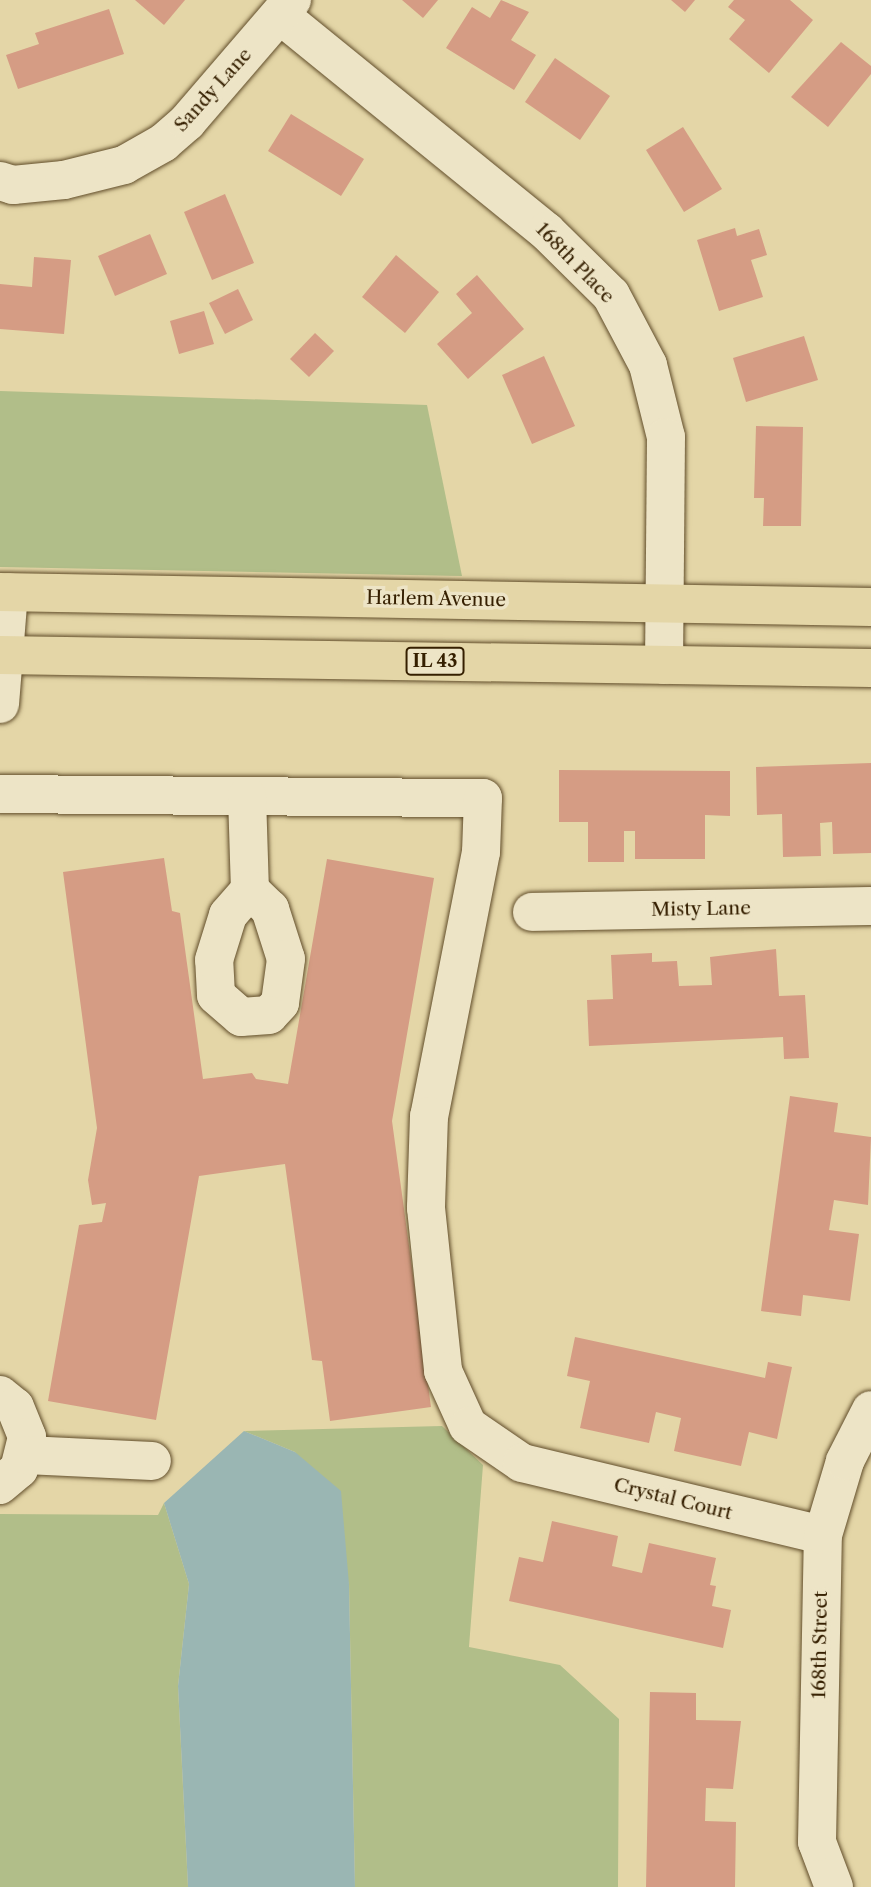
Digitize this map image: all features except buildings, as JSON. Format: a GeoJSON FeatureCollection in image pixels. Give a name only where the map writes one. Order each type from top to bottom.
{"type":"FeatureCollection","features":[{"type":"Feature","properties":{"kind":"main road","name":"Harlem Avenue"},"geometry":{"type":"LineString","coordinates":[[5,592],[871,607]]}},
{"type":"Feature","properties":{"kind":"main road","name":"IL 43"},"geometry":{"type":"LineString","coordinates":[[2,655],[871,668]]}},
{"type":"Feature","properties":{"kind":"street","name":"Sandy Lane"},"geometry":{"type":"LineString","coordinates":[[0,181],[13,186],[64,180],[124,165],[163,143],[187,122],[286,7]]}},
{"type":"Feature","properties":{"kind":"street","name":"168th Place"},"geometry":{"type":"LineString","coordinates":[[286,7],[546,231],[611,295],[648,365],[666,438],[664,665]]}},
{"type":"Feature","properties":{"kind":"street"},"geometry":{"type":"LineString","coordinates":[[0,704],[5,592]]}},
{"type":"Feature","properties":{"kind":"street"},"geometry":{"type":"LineString","coordinates":[[0,794],[247,796],[250,890]]}},
{"type":"Feature","properties":{"kind":"street","name":"Crystal Court"},"geometry":{"type":"LineString","coordinates":[[247,796],[483,798],[481,852],[429,1116],[426,1208],[443,1371],[468,1426],[522,1463],[823,1535]]}},
{"type":"Feature","properties":{"kind":"street","name":"Misty Lane"},"geometry":{"type":"LineString","coordinates":[[532,912],[871,906]]}},
{"type":"Feature","properties":{"kind":"street"},"geometry":{"type":"LineString","coordinates":[[0,1395],[24,1421],[26,1455],[19,1469],[0,1485]]}},
{"type":"Feature","properties":{"kind":"street","name":"168th Street"},"geometry":{"type":"LineString","coordinates":[[834,1887],[817,1842],[823,1535],[845,1461],[871,1410]]}},
{"type":"Feature","properties":{"kind":"street"},"geometry":{"type":"LineString","coordinates":[[26,1455],[152,1461]]}},
{"type":"Feature","properties":{"kind":"green space"},"geometry":{"type":"Polygon","coordinates":[[[0,391],[427,405],[462,576],[0,567],[0,391]]]}},
{"type":"Feature","properties":{"kind":"green space"},"geometry":{"type":"Polygon","coordinates":[[[442,1426],[483,1465],[469,1647],[560,1665],[619,1719],[618,1887],[355,1887],[349,1584],[295,1452],[244,1431],[442,1426]]]}},
{"type":"Feature","properties":{"kind":"green space"},"geometry":{"type":"Polygon","coordinates":[[[164,1503],[189,1584],[178,1686],[188,1887],[0,1887],[0,1514],[158,1515],[164,1503]]]}},
{"type":"Feature","properties":{"kind":"water"},"geometry":{"type":"Polygon","coordinates":[[[244,1431],[295,1452],[341,1491],[349,1584],[355,1887],[188,1887],[178,1686],[189,1584],[164,1503],[244,1431]]]}}]}
